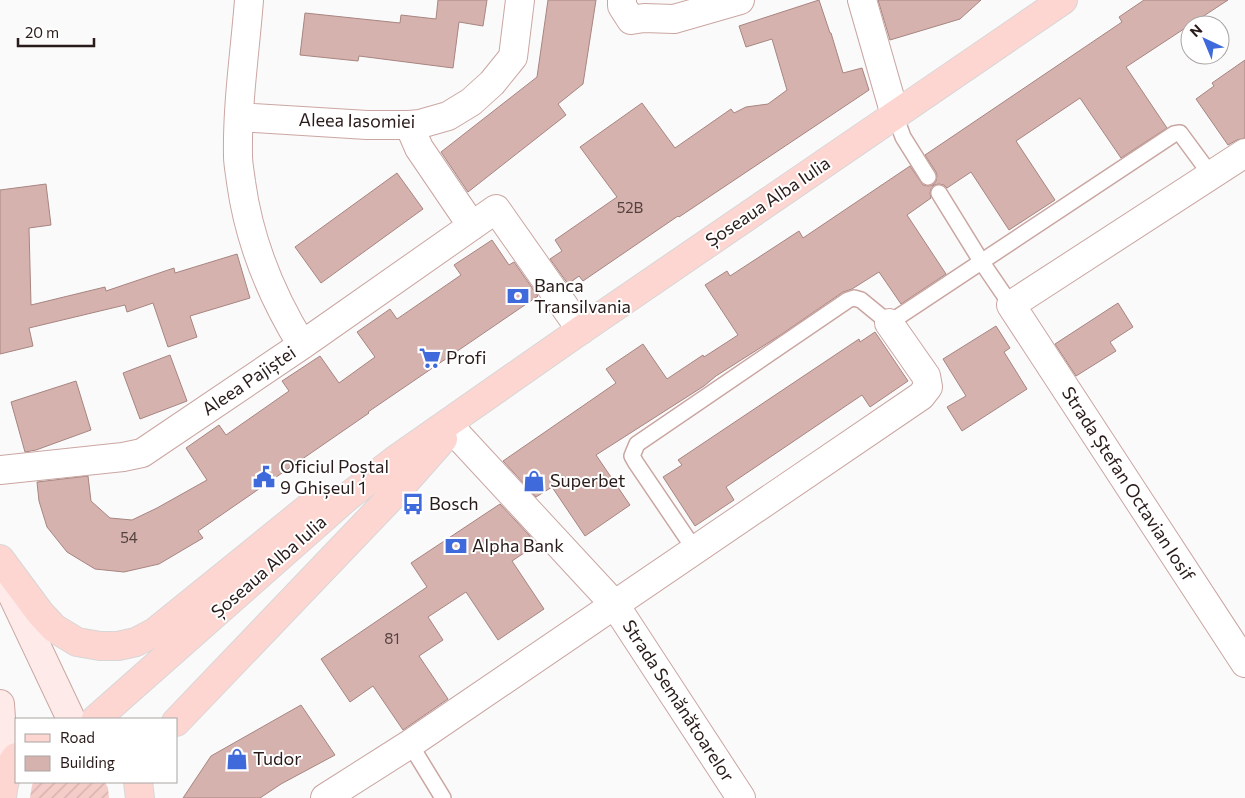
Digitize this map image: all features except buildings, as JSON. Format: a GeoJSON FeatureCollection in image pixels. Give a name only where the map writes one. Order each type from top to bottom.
{"type":"FeatureCollection","features":[{"type":"Feature","properties":{"kind":"main road","name":"Șoseaua Alba Iulia"},"geometry":{"type":"LineString","coordinates":[[97,718],[346,498],[394,460],[1064,0]]}},
{"type":"Feature","properties":{"kind":"main road","name":"Șoseaua Alba Iulia"},"geometry":{"type":"LineString","coordinates":[[178,720],[397,491],[473,406]]}},
{"type":"Feature","properties":{"kind":"main road"},"geometry":{"type":"LineString","coordinates":[[0,559],[44,618],[54,628],[77,642],[100,646],[118,646],[136,642],[154,632],[366,463],[414,435],[473,406]]}},
{"type":"Feature","properties":{"kind":"street","name":"Aleea Pajiștei"},"geometry":{"type":"LineString","coordinates":[[0,470],[123,457],[142,452],[302,345],[288,324],[266,277],[255,245],[244,199],[238,157],[239,117],[250,0]]}},
{"type":"Feature","properties":{"kind":"street","name":"Aleea Iasomiei"},"geometry":{"type":"LineString","coordinates":[[239,117],[366,125],[408,125],[420,124],[448,116],[470,102],[492,83],[513,57],[520,0]]}},
{"type":"Feature","properties":{"kind":"street"},"geometry":{"type":"LineString","coordinates":[[622,0],[622,6],[631,20],[644,18],[674,19],[740,0]]}},
{"type":"Feature","properties":{"kind":"street"},"geometry":{"type":"LineString","coordinates":[[862,0],[895,115]]}},
{"type":"Feature","properties":{"kind":"street"},"geometry":{"type":"LineString","coordinates":[[408,125],[419,148],[472,226]]}},
{"type":"Feature","properties":{"kind":"street"},"geometry":{"type":"LineString","coordinates":[[1011,305],[1245,153]]}},
{"type":"Feature","properties":{"kind":"street"},"geometry":{"type":"LineString","coordinates":[[302,345],[496,209],[581,330]]}},
{"type":"Feature","properties":{"kind":"street","name":"Strada Ștefan Octavian Iosif"},"geometry":{"type":"LineString","coordinates":[[1011,305],[1245,663]]}},
{"type":"Feature","properties":{"kind":"street"},"geometry":{"type":"LineString","coordinates":[[325,798],[410,744],[921,396],[928,387],[926,376],[889,323]]}},
{"type":"Feature","properties":{"kind":"street","name":"Strada Semănătoarelor"},"geometry":{"type":"LineString","coordinates":[[452,429],[614,605],[741,798]]}},
{"type":"Feature","properties":{"kind":"street"},"geometry":{"type":"LineString","coordinates":[[0,569],[71,718]]}},
{"type":"Feature","properties":{"kind":"street"},"geometry":{"type":"LineString","coordinates":[[0,704],[8,777]]}},
{"type":"Feature","properties":{"kind":"lane"},"geometry":{"type":"LineString","coordinates":[[895,115],[903,137],[928,178]]}},
{"type":"Feature","properties":{"kind":"lane"},"geometry":{"type":"LineString","coordinates":[[695,550],[632,456],[637,444],[848,300],[854,298],[861,300],[889,323],[1174,134],[1180,133],[1211,175]]}},
{"type":"Feature","properties":{"kind":"lane"},"geometry":{"type":"LineString","coordinates":[[939,193],[1011,305]]}},
{"type":"Feature","properties":{"kind":"lane"},"geometry":{"type":"LineString","coordinates":[[410,744],[443,798]]}},
{"type":"Feature","properties":{"kind":"shaded area"},"geometry":{"type":"Polygon","coordinates":[[[33,783],[106,783],[109,798],[30,798],[33,783]]]}},
{"type":"Feature","properties":{"kind":"place","name":"Banca Transilvania"},"geometry":{"type":"Point","coordinates":[518,296]}},
{"type":"Feature","properties":{"kind":"place","name":"Profi"},"geometry":{"type":"Point","coordinates":[430,358]}},
{"type":"Feature","properties":{"kind":"place","name":"Oficiul Poștal 9 Ghișeul 1"},"geometry":{"type":"Point","coordinates":[264,477]}},
{"type":"Feature","properties":{"kind":"place","name":"Superbet"},"geometry":{"type":"Point","coordinates":[534,481]}},
{"type":"Feature","properties":{"kind":"place","name":"Bosch"},"geometry":{"type":"Point","coordinates":[413,504]}},
{"type":"Feature","properties":{"kind":"place","name":"Alpha Bank"},"geometry":{"type":"Point","coordinates":[456,546]}},
{"type":"Feature","properties":{"kind":"place","name":"Tudor"},"geometry":{"type":"Point","coordinates":[237,759]}}]}
